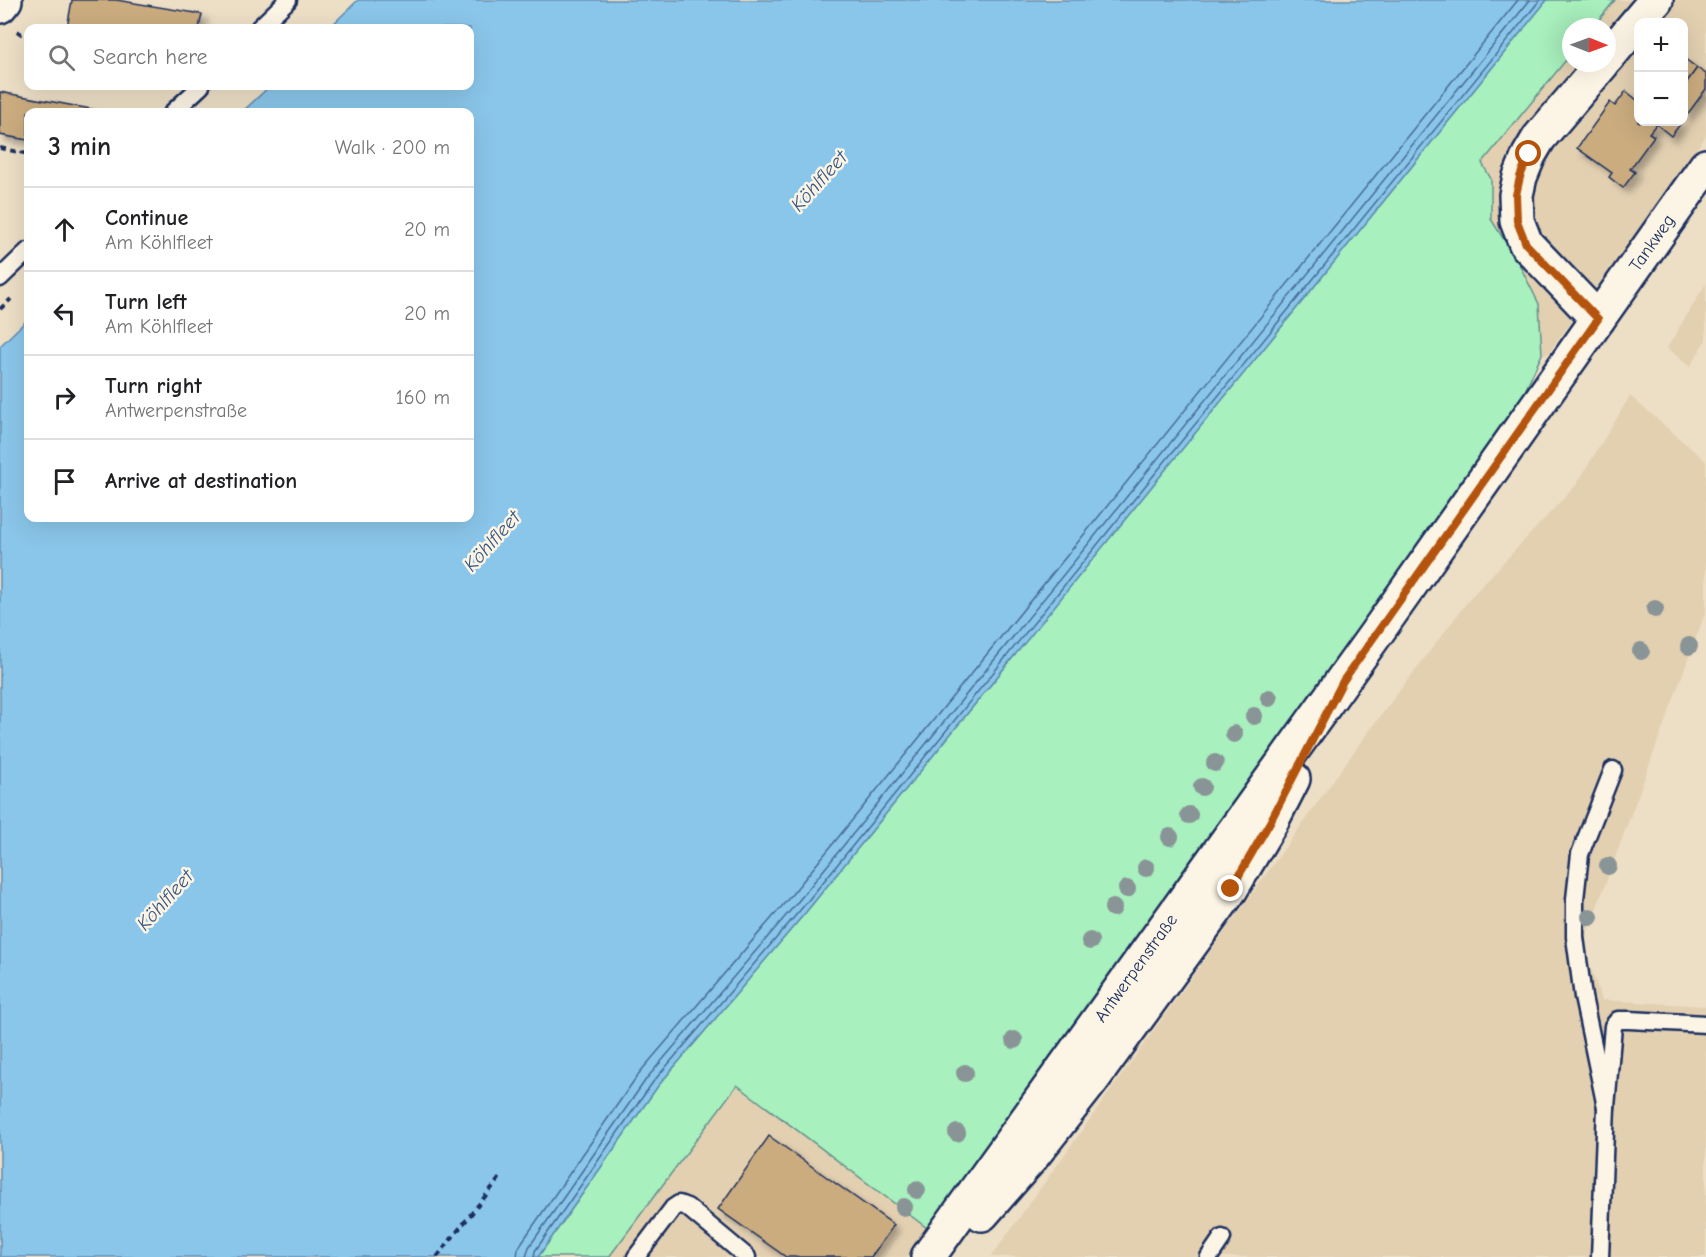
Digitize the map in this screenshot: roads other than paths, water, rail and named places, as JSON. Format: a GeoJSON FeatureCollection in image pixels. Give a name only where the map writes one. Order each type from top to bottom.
{"type":"FeatureCollection","features":[{"type":"Feature","properties":{"kind":"street"},"geometry":{"type":"LineString","coordinates":[[0,6],[5,0]]}},
{"type":"Feature","properties":{"kind":"street"},"geometry":{"type":"LineString","coordinates":[[1616,47],[1656,0]]}},
{"type":"Feature","properties":{"kind":"street"},"geometry":{"type":"LineString","coordinates":[[1596,72],[1534,146],[1520,177],[1516,195],[1517,221],[1526,244],[1598,319]]}},
{"type":"Feature","properties":{"kind":"street","name":"Tankweg"},"geometry":{"type":"LineString","coordinates":[[1598,319],[1706,166]]}},
{"type":"Feature","properties":{"kind":"street","name":"Antwerpenstraße"},"geometry":{"type":"LineString","coordinates":[[928,1257],[1343,681],[1598,319]]}},
{"type":"Feature","properties":{"kind":"street","name":"Antwerpenstraße"},"geometry":{"type":"LineString","coordinates":[[943,1257],[957,1244],[1030,1159],[1092,1080],[1231,889],[1270,822],[1343,681]]}},
{"type":"Feature","properties":{"kind":"lane"},"geometry":{"type":"LineString","coordinates":[[263,24],[288,0]]}},
{"type":"Feature","properties":{"kind":"lane"},"geometry":{"type":"LineString","coordinates":[[177,108],[197,90]]}},
{"type":"Feature","properties":{"kind":"lane"},"geometry":{"type":"LineString","coordinates":[[0,278],[24,255]]}},
{"type":"Feature","properties":{"kind":"lane"},"geometry":{"type":"LineString","coordinates":[[1606,1107],[1583,997],[1575,937],[1575,899],[1580,854],[1613,770]]}},
{"type":"Feature","properties":{"kind":"lane"},"geometry":{"type":"LineString","coordinates":[[1600,1257],[1606,1107],[1613,1026],[1618,1020],[1706,1024]]}},
{"type":"Feature","properties":{"kind":"lane"},"geometry":{"type":"LineString","coordinates":[[636,1257],[673,1208],[680,1204],[687,1207],[747,1257]]}},
{"type":"Feature","properties":{"kind":"lane"},"geometry":{"type":"LineString","coordinates":[[1209,1257],[1222,1238]]}},
{"type":"Feature","properties":{"kind":"water","name":"Köhlfleet"},"geometry":{"type":"Polygon","coordinates":[[[358,0],[1547,0],[806,912],[658,1086],[538,1257],[0,1257],[0,346],[24,323],[24,522],[474,522],[474,108],[246,108],[266,90],[474,90],[474,24],[333,24],[358,0]]]}}]}
